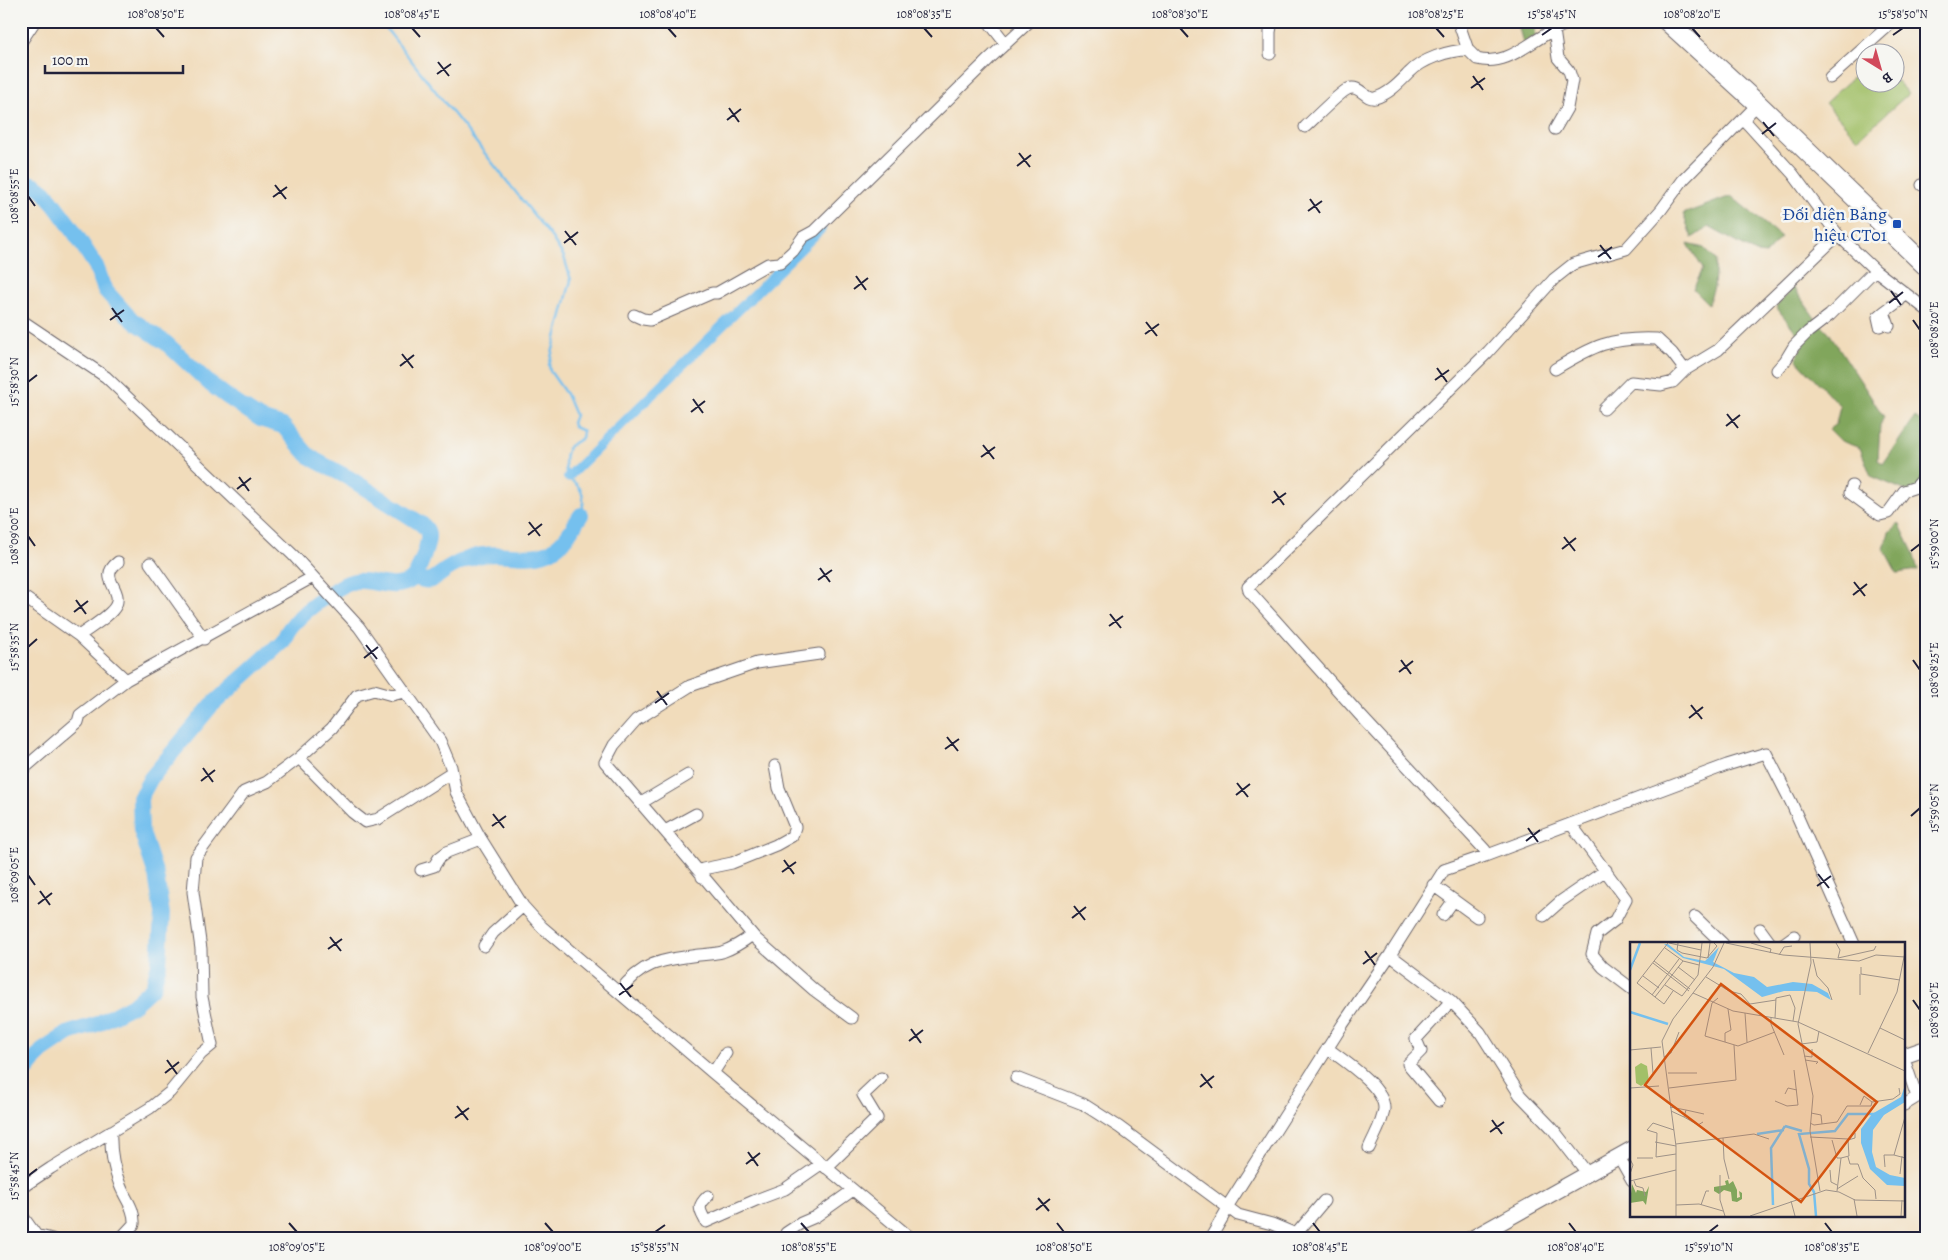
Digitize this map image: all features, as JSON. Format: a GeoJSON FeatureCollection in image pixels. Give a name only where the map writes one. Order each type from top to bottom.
{"type":"FeatureCollection","features":[{"type":"Feature","properties":{"kind":"highway"},"geometry":{"type":"LineString","coordinates":[[1667,21],[1758,104],[1927,267]]}},
{"type":"Feature","properties":{"kind":"main road"},"geometry":{"type":"LineString","coordinates":[[1906,1056],[1927,1048]]}},
{"type":"Feature","properties":{"kind":"main road"},"geometry":{"type":"LineString","coordinates":[[1471,1239],[1625,1153]]}},
{"type":"Feature","properties":{"kind":"street"},"geometry":{"type":"LineString","coordinates":[[21,42],[35,21]]}},
{"type":"Feature","properties":{"kind":"street"},"geometry":{"type":"LineString","coordinates":[[988,21],[1006,44]]}},
{"type":"Feature","properties":{"kind":"street"},"geometry":{"type":"LineString","coordinates":[[634,314],[643,319],[650,320],[712,293],[717,293],[768,264],[780,263],[793,251],[804,236],[814,231],[1030,21]]}},
{"type":"Feature","properties":{"kind":"street"},"geometry":{"type":"LineString","coordinates":[[1270,54],[1272,21]]}},
{"type":"Feature","properties":{"kind":"street"},"geometry":{"type":"LineString","coordinates":[[1458,21],[1468,50],[1480,60],[1502,59],[1514,54],[1572,21]]}},
{"type":"Feature","properties":{"kind":"street"},"geometry":{"type":"LineString","coordinates":[[1830,78],[1894,21]]}},
{"type":"Feature","properties":{"kind":"street"},"geometry":{"type":"LineString","coordinates":[[1554,30],[1558,58],[1569,71],[1572,80],[1567,108],[1555,129]]}},
{"type":"Feature","properties":{"kind":"street"},"geometry":{"type":"LineString","coordinates":[[1304,127],[1346,89],[1356,88],[1369,97],[1374,98],[1394,88],[1410,72],[1427,61],[1459,50],[1468,50]]}},
{"type":"Feature","properties":{"kind":"street"},"geometry":{"type":"LineString","coordinates":[[1485,856],[1484,850],[1333,686],[1249,591],[1248,587],[1488,352],[1554,279],[1573,264],[1626,249],[1661,210],[1683,180],[1758,104]]}},
{"type":"Feature","properties":{"kind":"street"},"geometry":{"type":"LineString","coordinates":[[1744,120],[1793,174],[1838,235],[1875,270],[1927,310]]}},
{"type":"Feature","properties":{"kind":"street"},"geometry":{"type":"LineString","coordinates":[[1604,409],[1631,382],[1666,385],[1673,382],[1685,370],[1718,350],[1838,235]]}},
{"type":"Feature","properties":{"kind":"street"},"geometry":{"type":"LineString","coordinates":[[1777,370],[1794,346],[1830,315],[1875,270]]}},
{"type":"Feature","properties":{"kind":"street"},"geometry":{"type":"LineString","coordinates":[[1884,326],[1878,317],[1899,301],[1905,293]]}},
{"type":"Feature","properties":{"kind":"street"},"geometry":{"type":"LineString","coordinates":[[21,320],[106,377],[317,580],[360,627],[440,741],[452,772],[456,792],[481,839],[523,906],[542,927],[823,1166],[912,1239]]}},
{"type":"Feature","properties":{"kind":"street"},"geometry":{"type":"LineString","coordinates":[[1554,369],[1582,353],[1611,341],[1634,338],[1656,339],[1672,353],[1685,370]]}},
{"type":"Feature","properties":{"kind":"street"},"geometry":{"type":"LineString","coordinates":[[1852,486],[1850,493],[1884,516],[1904,492],[1916,487],[1927,474]]}},
{"type":"Feature","properties":{"kind":"street"},"geometry":{"type":"LineString","coordinates":[[79,636],[110,612],[116,604],[117,594],[109,575],[111,568],[118,562]]}},
{"type":"Feature","properties":{"kind":"street"},"geometry":{"type":"LineString","coordinates":[[150,563],[204,638]]}},
{"type":"Feature","properties":{"kind":"street"},"geometry":{"type":"LineString","coordinates":[[21,771],[78,722],[80,715],[126,680],[317,580]]}},
{"type":"Feature","properties":{"kind":"street"},"geometry":{"type":"LineString","coordinates":[[21,595],[79,636],[126,680]]}},
{"type":"Feature","properties":{"kind":"street"},"geometry":{"type":"LineString","coordinates":[[819,654],[757,664],[697,683],[636,720],[614,745],[605,762],[752,935],[814,990],[852,1018]]}},
{"type":"Feature","properties":{"kind":"street"},"geometry":{"type":"LineString","coordinates":[[21,1188],[111,1130],[150,1108],[170,1092],[212,1045],[202,997],[200,949],[193,892],[196,857],[244,792],[267,782],[300,758],[332,728],[357,695],[374,690],[392,694],[404,692]]}},
{"type":"Feature","properties":{"kind":"street"},"geometry":{"type":"LineString","coordinates":[[1210,1239],[1227,1207],[1327,1048],[1390,955],[1444,870],[1766,753],[1791,802],[1853,942]]}},
{"type":"Feature","properties":{"kind":"street"},"geometry":{"type":"LineString","coordinates":[[300,758],[352,812],[365,822],[378,819],[452,772]]}},
{"type":"Feature","properties":{"kind":"street"},"geometry":{"type":"LineString","coordinates":[[702,877],[703,869],[732,863],[776,845],[792,836],[795,827],[779,788],[775,766]]}},
{"type":"Feature","properties":{"kind":"street"},"geometry":{"type":"LineString","coordinates":[[640,803],[688,775]]}},
{"type":"Feature","properties":{"kind":"street"},"geometry":{"type":"LineString","coordinates":[[665,831],[696,814]]}},
{"type":"Feature","properties":{"kind":"street"},"geometry":{"type":"LineString","coordinates":[[1571,824],[1626,899],[1615,920],[1597,934],[1592,954],[1603,967],[1630,988]]}},
{"type":"Feature","properties":{"kind":"street"},"geometry":{"type":"LineString","coordinates":[[421,870],[434,866],[446,852],[481,839]]}},
{"type":"Feature","properties":{"kind":"street"},"geometry":{"type":"LineString","coordinates":[[1544,916],[1561,901],[1606,870]]}},
{"type":"Feature","properties":{"kind":"street"},"geometry":{"type":"LineString","coordinates":[[1433,885],[1477,917]]}},
{"type":"Feature","properties":{"kind":"street"},"geometry":{"type":"LineString","coordinates":[[1443,915],[1454,900]]}},
{"type":"Feature","properties":{"kind":"street"},"geometry":{"type":"LineString","coordinates":[[484,946],[493,933],[523,906]]}},
{"type":"Feature","properties":{"kind":"street"},"geometry":{"type":"LineString","coordinates":[[1695,917],[1721,942]]}},
{"type":"Feature","properties":{"kind":"street"},"geometry":{"type":"LineString","coordinates":[[1760,928],[1770,942]]}},
{"type":"Feature","properties":{"kind":"street"},"geometry":{"type":"LineString","coordinates":[[619,992],[630,978],[653,963],[666,959],[721,952],[752,935]]}},
{"type":"Feature","properties":{"kind":"street"},"geometry":{"type":"LineString","coordinates":[[1786,942],[1794,936]]}},
{"type":"Feature","properties":{"kind":"street"},"geometry":{"type":"LineString","coordinates":[[1390,955],[1451,1001],[1486,1039],[1520,1095],[1552,1128],[1588,1174]]}},
{"type":"Feature","properties":{"kind":"street"},"geometry":{"type":"LineString","coordinates":[[1439,1101],[1408,1064],[1421,1051],[1416,1039],[1451,1001]]}},
{"type":"Feature","properties":{"kind":"street"},"geometry":{"type":"LineString","coordinates":[[1327,1048],[1374,1087],[1382,1099],[1384,1107],[1383,1116],[1369,1148]]}},
{"type":"Feature","properties":{"kind":"street"},"geometry":{"type":"LineString","coordinates":[[713,1073],[726,1053]]}},
{"type":"Feature","properties":{"kind":"street"},"geometry":{"type":"LineString","coordinates":[[1906,1063],[1917,1097],[1906,1104]]}},
{"type":"Feature","properties":{"kind":"street"},"geometry":{"type":"LineString","coordinates":[[708,1196],[701,1203],[700,1207],[706,1222],[785,1189],[823,1166],[877,1118],[863,1095],[881,1078]]}},
{"type":"Feature","properties":{"kind":"street"},"geometry":{"type":"LineString","coordinates":[[1016,1078],[1083,1104],[1119,1127],[1238,1215],[1272,1224],[1308,1239]]}},
{"type":"Feature","properties":{"kind":"street"},"geometry":{"type":"LineString","coordinates":[[111,1130],[110,1149],[114,1167],[120,1186],[135,1214],[134,1224],[120,1239]]}},
{"type":"Feature","properties":{"kind":"street"},"geometry":{"type":"LineString","coordinates":[[1625,1153],[1630,1172]]}},
{"type":"Feature","properties":{"kind":"street"},"geometry":{"type":"LineString","coordinates":[[790,1239],[786,1233],[801,1223],[815,1217],[853,1190]]}},
{"type":"Feature","properties":{"kind":"street"},"geometry":{"type":"LineString","coordinates":[[1297,1233],[1324,1201]]}},
{"type":"Feature","properties":{"kind":"street"},"geometry":{"type":"LineString","coordinates":[[21,1214],[34,1237],[52,1239]]}},
{"type":"Feature","properties":{"kind":"green space"},"geometry":{"type":"Polygon","coordinates":[[[1517,21],[1534,21],[1536,36],[1523,43],[1517,21]]]}},
{"type":"Feature","properties":{"kind":"green space"},"geometry":{"type":"Polygon","coordinates":[[[1856,74],[1856,92],[1906,92],[1908,94],[1858,139],[1825,103],[1856,74]]]}},
{"type":"Feature","properties":{"kind":"green space"},"geometry":{"type":"Polygon","coordinates":[[[1731,196],[1781,237],[1766,254],[1756,253],[1709,227],[1692,238],[1683,214],[1731,196]]]}},
{"type":"Feature","properties":{"kind":"green space"},"geometry":{"type":"Polygon","coordinates":[[[1688,244],[1704,248],[1716,260],[1714,287],[1708,304],[1693,289],[1703,269],[1688,244]]]}},
{"type":"Feature","properties":{"kind":"green space"},"geometry":{"type":"Polygon","coordinates":[[[1793,287],[1815,318],[1828,331],[1884,417],[1880,425],[1878,460],[1883,464],[1915,417],[1927,425],[1927,497],[1925,499],[1871,476],[1860,448],[1841,441],[1829,429],[1836,424],[1840,406],[1796,359],[1804,342],[1776,307],[1793,287]]]}},
{"type":"Feature","properties":{"kind":"green space"},"geometry":{"type":"Polygon","coordinates":[[[1899,523],[1913,552],[1918,570],[1897,573],[1884,549],[1889,532],[1899,523]]]}},
{"type":"Feature","properties":{"kind":"waterway"},"geometry":{"type":"LineString","coordinates":[[380,21],[552,238],[564,257],[571,280],[549,365],[550,371],[566,394],[575,415],[572,423],[574,427],[583,431],[582,438],[572,444],[567,450],[565,462],[568,477],[580,488],[583,495],[581,515]]}},
{"type":"Feature","properties":{"kind":"waterway"},"geometry":{"type":"LineString","coordinates":[[21,180],[36,185],[45,192],[71,227],[96,266],[105,290],[131,319],[166,343],[210,384],[229,398],[260,419],[283,426],[307,454],[420,523],[427,529],[428,535],[422,559],[417,572],[411,580],[398,585],[355,581],[329,594],[309,609],[287,632],[283,641],[211,706],[151,778],[140,798],[141,830],[156,875],[162,914],[159,964],[153,987],[133,1005],[97,1024],[69,1033],[42,1051],[21,1077]]}},
{"type":"Feature","properties":{"kind":"waterway"},"geometry":{"type":"LineString","coordinates":[[568,477],[821,229]]}},
{"type":"Feature","properties":{"kind":"waterway"},"geometry":{"type":"LineString","coordinates":[[414,577],[421,580],[434,579],[458,563],[479,556],[491,554],[527,556],[544,553],[561,543],[581,515]]}},
{"type":"Feature","properties":{"kind":"place","name":"Đối diện Bảng hiệu CT01"},"geometry":{"type":"Point","coordinates":[1897,224]}}]}
